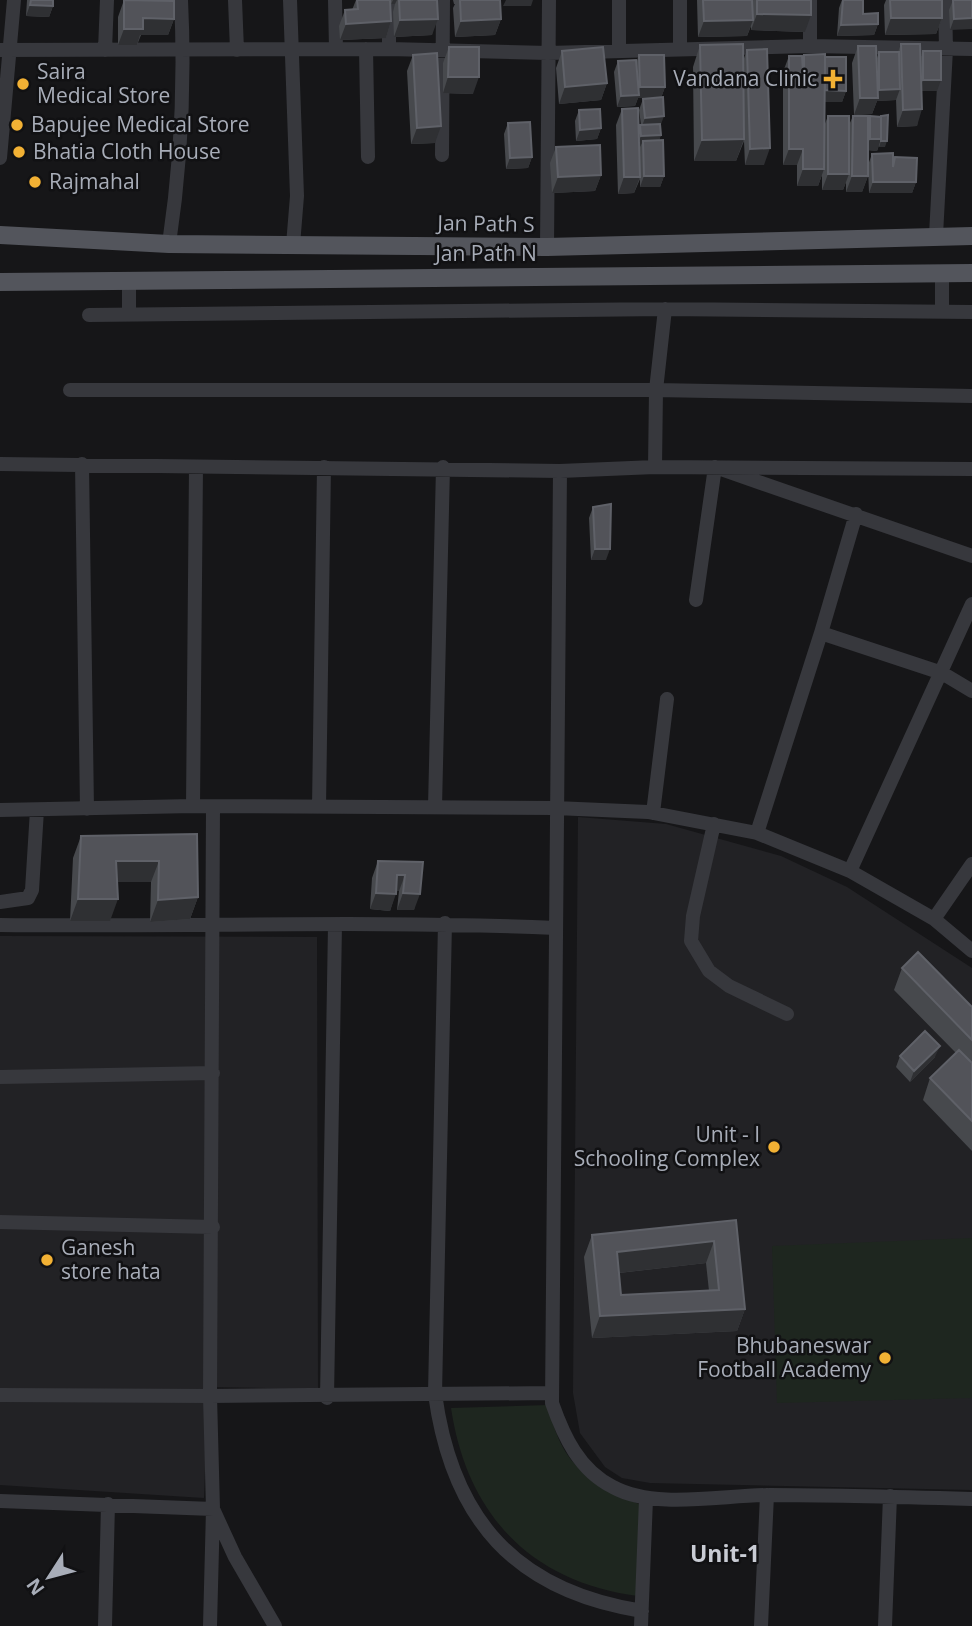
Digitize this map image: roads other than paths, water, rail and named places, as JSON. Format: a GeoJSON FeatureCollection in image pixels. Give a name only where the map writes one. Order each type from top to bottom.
{"type":"FeatureCollection","features":[{"type":"Feature","properties":{"kind":"main road","name":"Jan Path S"},"geometry":{"type":"LineString","coordinates":[[0,235],[169,244],[547,247],[972,236]]}},
{"type":"Feature","properties":{"kind":"main road","name":"Jan Path N"},"geometry":{"type":"LineString","coordinates":[[0,282],[972,273]]}},
{"type":"Feature","properties":{"kind":"street"},"geometry":{"type":"LineString","coordinates":[[0,158],[5,50],[14,0]]}},
{"type":"Feature","properties":{"kind":"street"},"geometry":{"type":"LineString","coordinates":[[105,50],[107,0]]}},
{"type":"Feature","properties":{"kind":"street"},"geometry":{"type":"LineString","coordinates":[[169,244],[176,197],[184,50],[181,0]]}},
{"type":"Feature","properties":{"kind":"street"},"geometry":{"type":"LineString","coordinates":[[235,0],[237,50]]}},
{"type":"Feature","properties":{"kind":"street"},"geometry":{"type":"LineString","coordinates":[[290,0],[297,196],[293,245]]}},
{"type":"Feature","properties":{"kind":"street"},"geometry":{"type":"LineString","coordinates":[[335,0],[336,49]]}},
{"type":"Feature","properties":{"kind":"street"},"geometry":{"type":"LineString","coordinates":[[389,0],[389,49]]}},
{"type":"Feature","properties":{"kind":"street"},"geometry":{"type":"LineString","coordinates":[[442,155],[443,0]]}},
{"type":"Feature","properties":{"kind":"street"},"geometry":{"type":"LineString","coordinates":[[547,247],[549,0]]}},
{"type":"Feature","properties":{"kind":"street"},"geometry":{"type":"LineString","coordinates":[[619,0],[619,50]]}},
{"type":"Feature","properties":{"kind":"street"},"geometry":{"type":"LineString","coordinates":[[680,0],[680,50]]}},
{"type":"Feature","properties":{"kind":"street"},"geometry":{"type":"LineString","coordinates":[[810,0],[810,46]]}},
{"type":"Feature","properties":{"kind":"street"},"geometry":{"type":"LineString","coordinates":[[936,235],[946,49],[945,0]]}},
{"type":"Feature","properties":{"kind":"street"},"geometry":{"type":"LineString","coordinates":[[5,50],[389,49],[548,53],[810,46],[972,49]]}},
{"type":"Feature","properties":{"kind":"street"},"geometry":{"type":"LineString","coordinates":[[366,49],[368,157]]}},
{"type":"Feature","properties":{"kind":"street"},"geometry":{"type":"LineString","coordinates":[[942,274],[942,312]]}},
{"type":"Feature","properties":{"kind":"street"},"geometry":{"type":"LineString","coordinates":[[129,280],[129,314]]}},
{"type":"Feature","properties":{"kind":"street"},"geometry":{"type":"LineString","coordinates":[[655,467],[656,390],[665,309]]}},
{"type":"Feature","properties":{"kind":"street"},"geometry":{"type":"LineString","coordinates":[[89,315],[665,309],[972,312]]}},
{"type":"Feature","properties":{"kind":"street"},"geometry":{"type":"LineString","coordinates":[[70,390],[656,390],[972,396]]}},
{"type":"Feature","properties":{"kind":"street"},"geometry":{"type":"LineString","coordinates":[[0,464],[443,467],[560,471],[655,467],[972,469]]}},
{"type":"Feature","properties":{"kind":"street"},"geometry":{"type":"LineString","coordinates":[[82,464],[87,809]]}},
{"type":"Feature","properties":{"kind":"street"},"geometry":{"type":"LineString","coordinates":[[193,806],[196,467]]}},
{"type":"Feature","properties":{"kind":"street"},"geometry":{"type":"LineString","coordinates":[[319,807],[324,467]]}},
{"type":"Feature","properties":{"kind":"street"},"geometry":{"type":"LineString","coordinates":[[436,807],[443,467]]}},
{"type":"Feature","properties":{"kind":"street"},"geometry":{"type":"LineString","coordinates":[[715,467],[972,556]]}},
{"type":"Feature","properties":{"kind":"street"},"geometry":{"type":"LineString","coordinates":[[696,600],[715,467]]}},
{"type":"Feature","properties":{"kind":"street"},"geometry":{"type":"LineString","coordinates":[[560,471],[555,808],[552,1404],[564,1437],[578,1458],[611,1487],[646,1499],[766,1495],[972,1499]]}},
{"type":"Feature","properties":{"kind":"street"},"geometry":{"type":"LineString","coordinates":[[757,833],[856,514]]}},
{"type":"Feature","properties":{"kind":"street"},"geometry":{"type":"LineString","coordinates":[[850,871],[972,604]]}},
{"type":"Feature","properties":{"kind":"street"},"geometry":{"type":"LineString","coordinates":[[821,633],[942,673],[972,691]]}},
{"type":"Feature","properties":{"kind":"street"},"geometry":{"type":"LineString","coordinates":[[653,813],[667,699]]}},
{"type":"Feature","properties":{"kind":"street"},"geometry":{"type":"LineString","coordinates":[[0,810],[193,806],[436,807],[555,808],[653,813],[757,833],[850,871],[934,919],[972,951]]}},
{"type":"Feature","properties":{"kind":"street"},"geometry":{"type":"LineString","coordinates":[[211,1626],[213,1509],[209,1396],[213,807]]}},
{"type":"Feature","properties":{"kind":"street"},"geometry":{"type":"LineString","coordinates":[[0,902],[27,898],[32,890],[37,810]]}},
{"type":"Feature","properties":{"kind":"street"},"geometry":{"type":"LineString","coordinates":[[715,824],[693,916],[691,941],[704,964],[729,986],[788,1014]]}},
{"type":"Feature","properties":{"kind":"street"},"geometry":{"type":"LineString","coordinates":[[934,919],[972,864]]}},
{"type":"Feature","properties":{"kind":"street"},"geometry":{"type":"LineString","coordinates":[[0,925],[212,927],[445,923],[556,928]]}},
{"type":"Feature","properties":{"kind":"street"},"geometry":{"type":"LineString","coordinates":[[445,923],[435,1394],[440,1430],[450,1465],[465,1499],[484,1529],[531,1573],[563,1590],[602,1604],[642,1611]]}},
{"type":"Feature","properties":{"kind":"street"},"geometry":{"type":"LineString","coordinates":[[327,1398],[335,925]]}},
{"type":"Feature","properties":{"kind":"street"},"geometry":{"type":"LineString","coordinates":[[0,1077],[213,1073]]}},
{"type":"Feature","properties":{"kind":"street"},"geometry":{"type":"LineString","coordinates":[[0,1222],[212,1227]]}},
{"type":"Feature","properties":{"kind":"street"},"geometry":{"type":"LineString","coordinates":[[0,1395],[327,1398],[552,1393]]}},
{"type":"Feature","properties":{"kind":"street"},"geometry":{"type":"LineString","coordinates":[[761,1626],[766,1495]]}},
{"type":"Feature","properties":{"kind":"street"},"geometry":{"type":"LineString","coordinates":[[885,1626],[890,1496]]}},
{"type":"Feature","properties":{"kind":"street"},"geometry":{"type":"LineString","coordinates":[[641,1626],[646,1499]]}},
{"type":"Feature","properties":{"kind":"street"},"geometry":{"type":"LineString","coordinates":[[0,1501],[213,1509]]}},
{"type":"Feature","properties":{"kind":"street"},"geometry":{"type":"LineString","coordinates":[[104,1626],[108,1504]]}},
{"type":"Feature","properties":{"kind":"street"},"geometry":{"type":"LineString","coordinates":[[213,1509],[235,1557],[275,1626]]}},
{"type":"Feature","properties":{"kind":"place","name":"Vandana Clinic"},"geometry":{"type":"Point","coordinates":[833,79]}},
{"type":"Feature","properties":{"kind":"place","name":"Saira Medical Store"},"geometry":{"type":"Point","coordinates":[23,84]}},
{"type":"Feature","properties":{"kind":"place","name":"Bapujee Medical Store"},"geometry":{"type":"Point","coordinates":[17,125]}},
{"type":"Feature","properties":{"kind":"place","name":"Bhatia Cloth House"},"geometry":{"type":"Point","coordinates":[19,152]}},
{"type":"Feature","properties":{"kind":"place","name":"Rajmahal"},"geometry":{"type":"Point","coordinates":[35,182]}},
{"type":"Feature","properties":{"kind":"place","name":"Unit - I Schooling Complex"},"geometry":{"type":"Point","coordinates":[774,1147]}},
{"type":"Feature","properties":{"kind":"place","name":"Ganesh store hata"},"geometry":{"type":"Point","coordinates":[47,1260]}},
{"type":"Feature","properties":{"kind":"place","name":"Bhubaneswar Football Academy"},"geometry":{"type":"Point","coordinates":[885,1358]}},
{"type":"Feature","properties":{"kind":"district","name":"Unit-1"},"geometry":{"type":"Point","coordinates":[725,1554]}}]}
